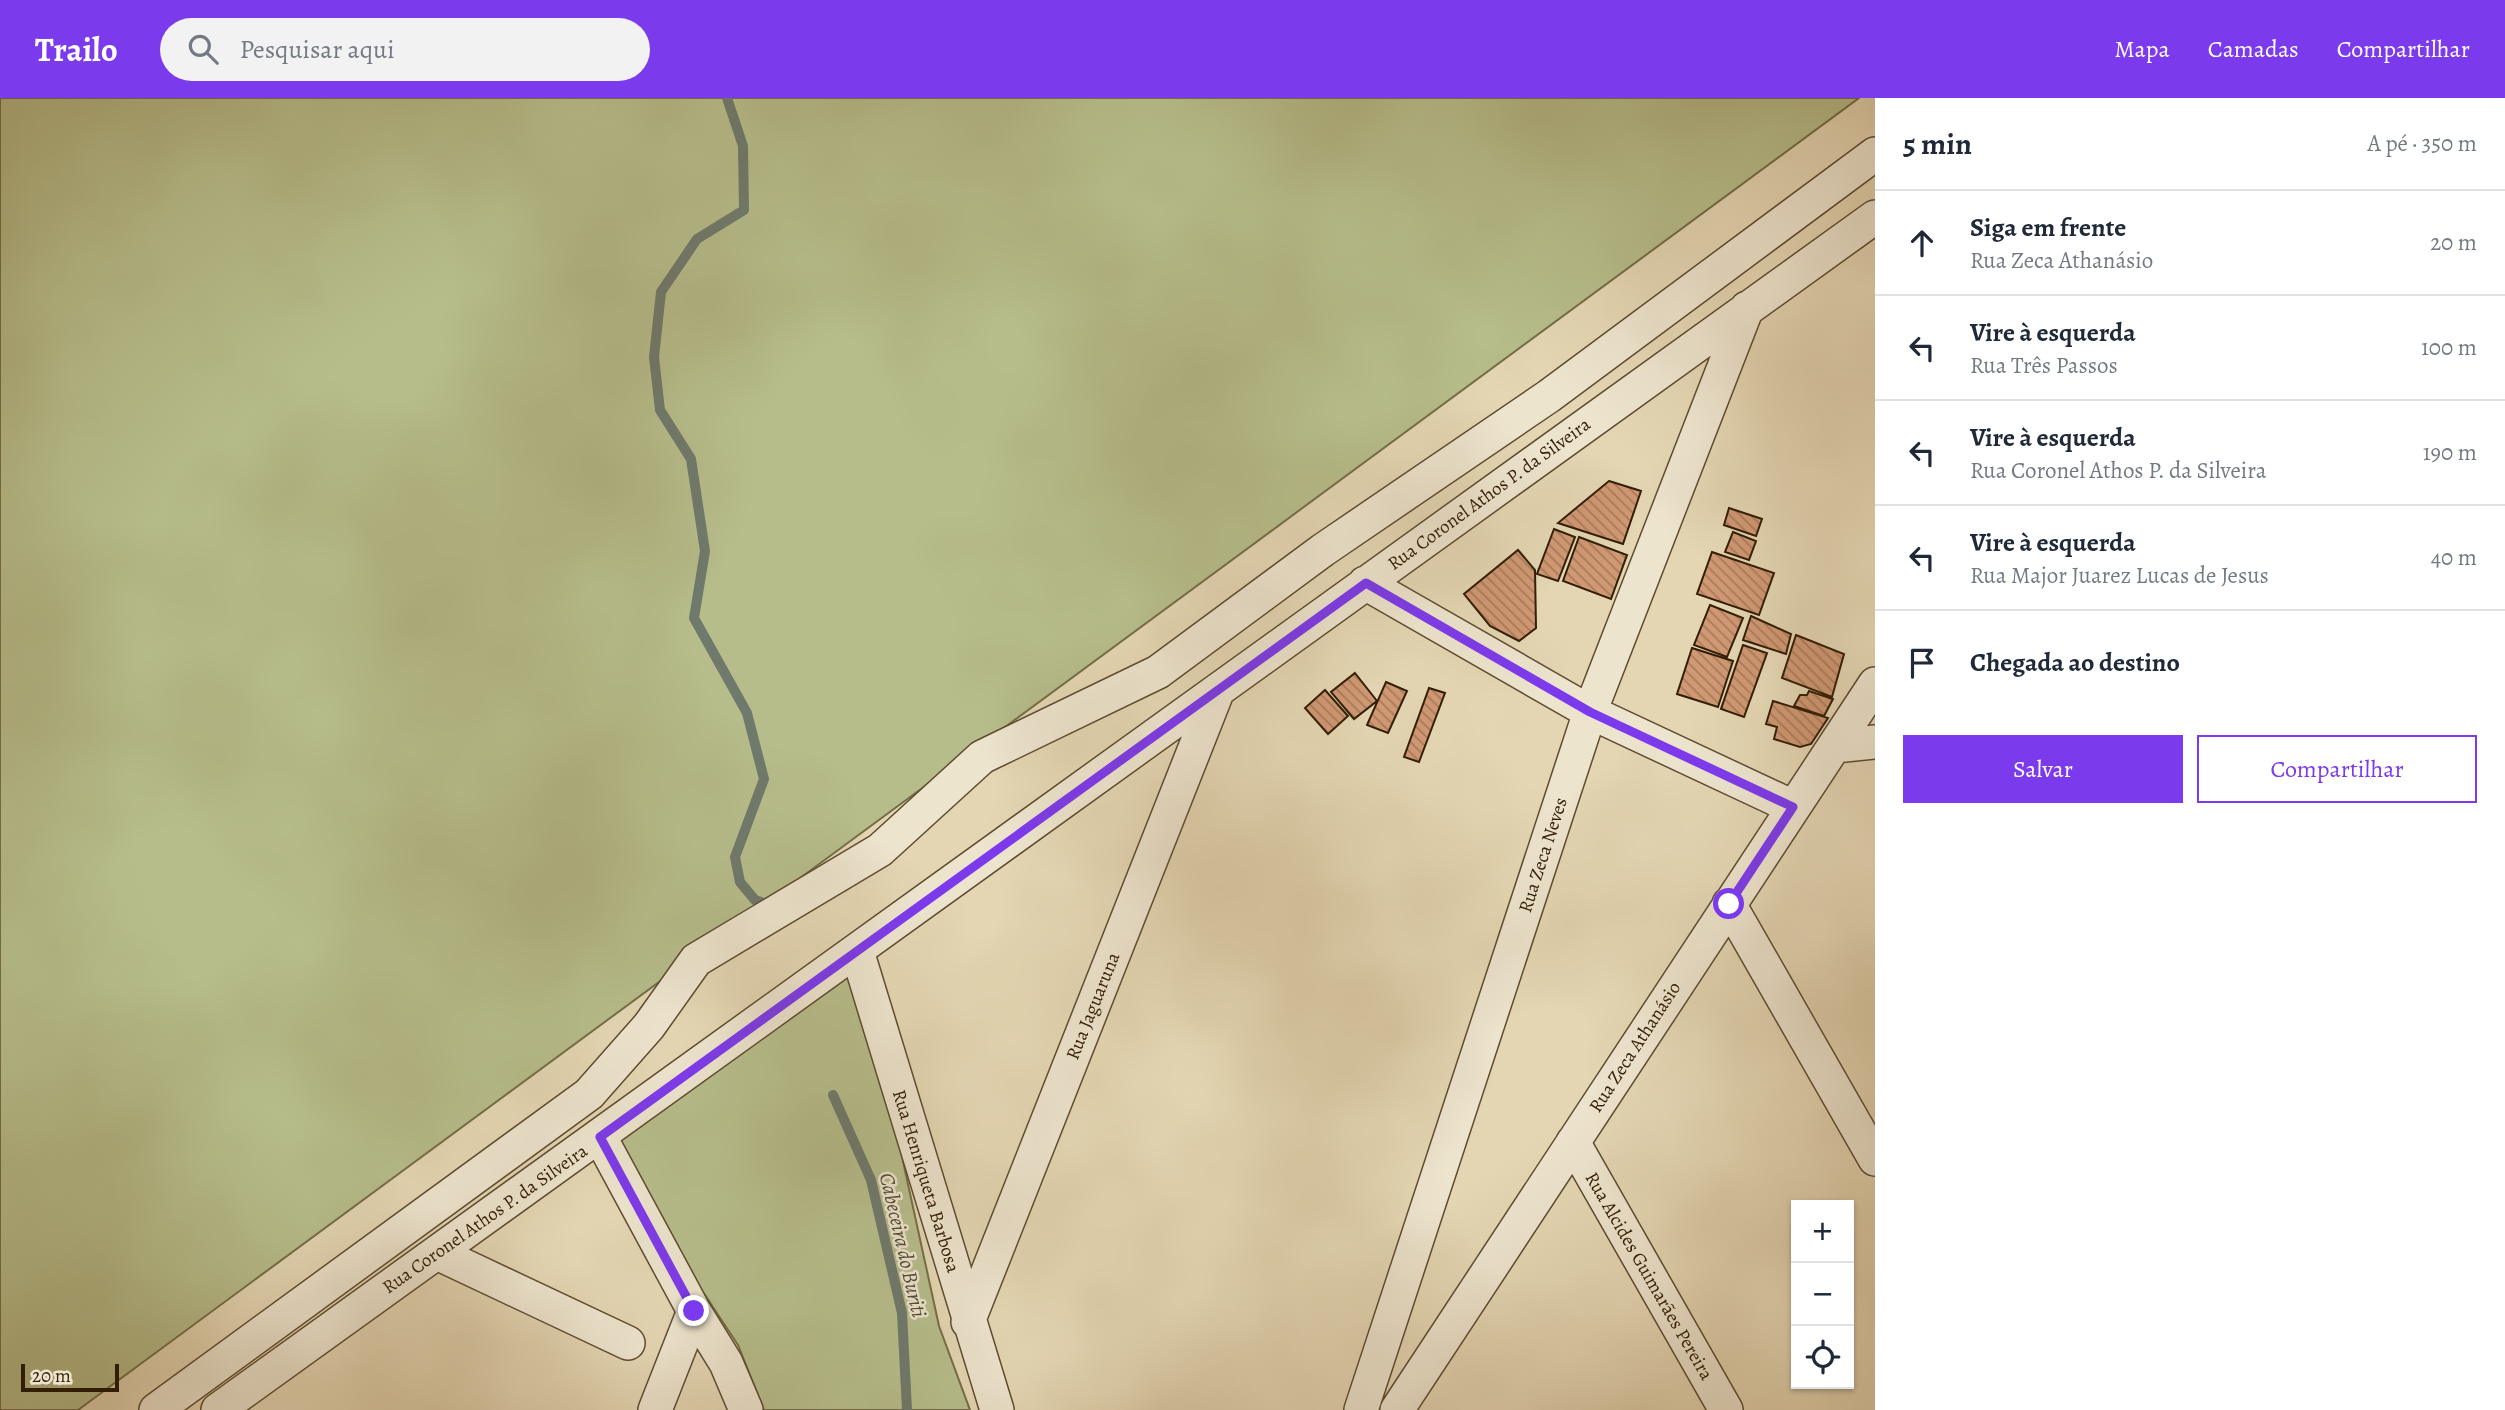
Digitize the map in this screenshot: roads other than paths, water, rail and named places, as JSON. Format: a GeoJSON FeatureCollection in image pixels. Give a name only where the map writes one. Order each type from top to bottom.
{"type":"FeatureCollection","features":[{"type":"Feature","properties":{"kind":"street"},"geometry":{"type":"LineString","coordinates":[[156,1410],[589,1094],[649,1026],[696,960],[880,850],[982,757],[1158,672],[1323,550],[1549,396],[1875,154]]}},
{"type":"Feature","properties":{"kind":"street","name":"Rua Coronel Athos P. da Silveira"},"geometry":{"type":"LineString","coordinates":[[218,1410],[1875,216]]}},
{"type":"Feature","properties":{"kind":"street","name":"Rua Zeca Neves"},"geometry":{"type":"LineString","coordinates":[[1361,1410],[1590,712],[1747,308]]}},
{"type":"Feature","properties":{"kind":"street"},"geometry":{"type":"LineString","coordinates":[[1366,583],[1590,712],[1793,807]]}},
{"type":"Feature","properties":{"kind":"street","name":"Rua Zeca Athanásio"},"geometry":{"type":"LineString","coordinates":[[1397,1410],[1875,684]]}},
{"type":"Feature","properties":{"kind":"street","name":"Rua Jaguaruna"},"geometry":{"type":"LineString","coordinates":[[968,1322],[1218,690]]}},
{"type":"Feature","properties":{"kind":"street"},"geometry":{"type":"LineString","coordinates":[[1835,746],[1875,742]]}},
{"type":"Feature","properties":{"kind":"street"},"geometry":{"type":"LineString","coordinates":[[1729,904],[1875,1159]]}},
{"type":"Feature","properties":{"kind":"street","name":"Rua Henriqueta Barbosa"},"geometry":{"type":"LineString","coordinates":[[857,951],[997,1410]]}},
{"type":"Feature","properties":{"kind":"street"},"geometry":{"type":"LineString","coordinates":[[600,1137],[694,1311],[726,1363],[746,1410]]}},
{"type":"Feature","properties":{"kind":"street","name":"Rua Alcides Guimarães Pereira"},"geometry":{"type":"LineString","coordinates":[[1573,1142],[1726,1410]]}},
{"type":"Feature","properties":{"kind":"street"},"geometry":{"type":"LineString","coordinates":[[437,1253],[628,1343]]}},
{"type":"Feature","properties":{"kind":"street"},"geometry":{"type":"LineString","coordinates":[[656,1410],[694,1311]]}},
{"type":"Feature","properties":{"kind":"waterway","name":"Cabeceira do Buriti"},"geometry":{"type":"LineString","coordinates":[[727,98],[743,146],[744,210],[697,239],[661,292],[654,357],[660,410],[691,459],[705,551],[694,618],[747,713],[764,779],[735,857],[740,882],[755,900],[772,906]]}},
{"type":"Feature","properties":{"kind":"waterway","name":"Cabeceira do Buriti"},"geometry":{"type":"LineString","coordinates":[[833,1095],[871,1180],[902,1313],[907,1410]]}}]}
